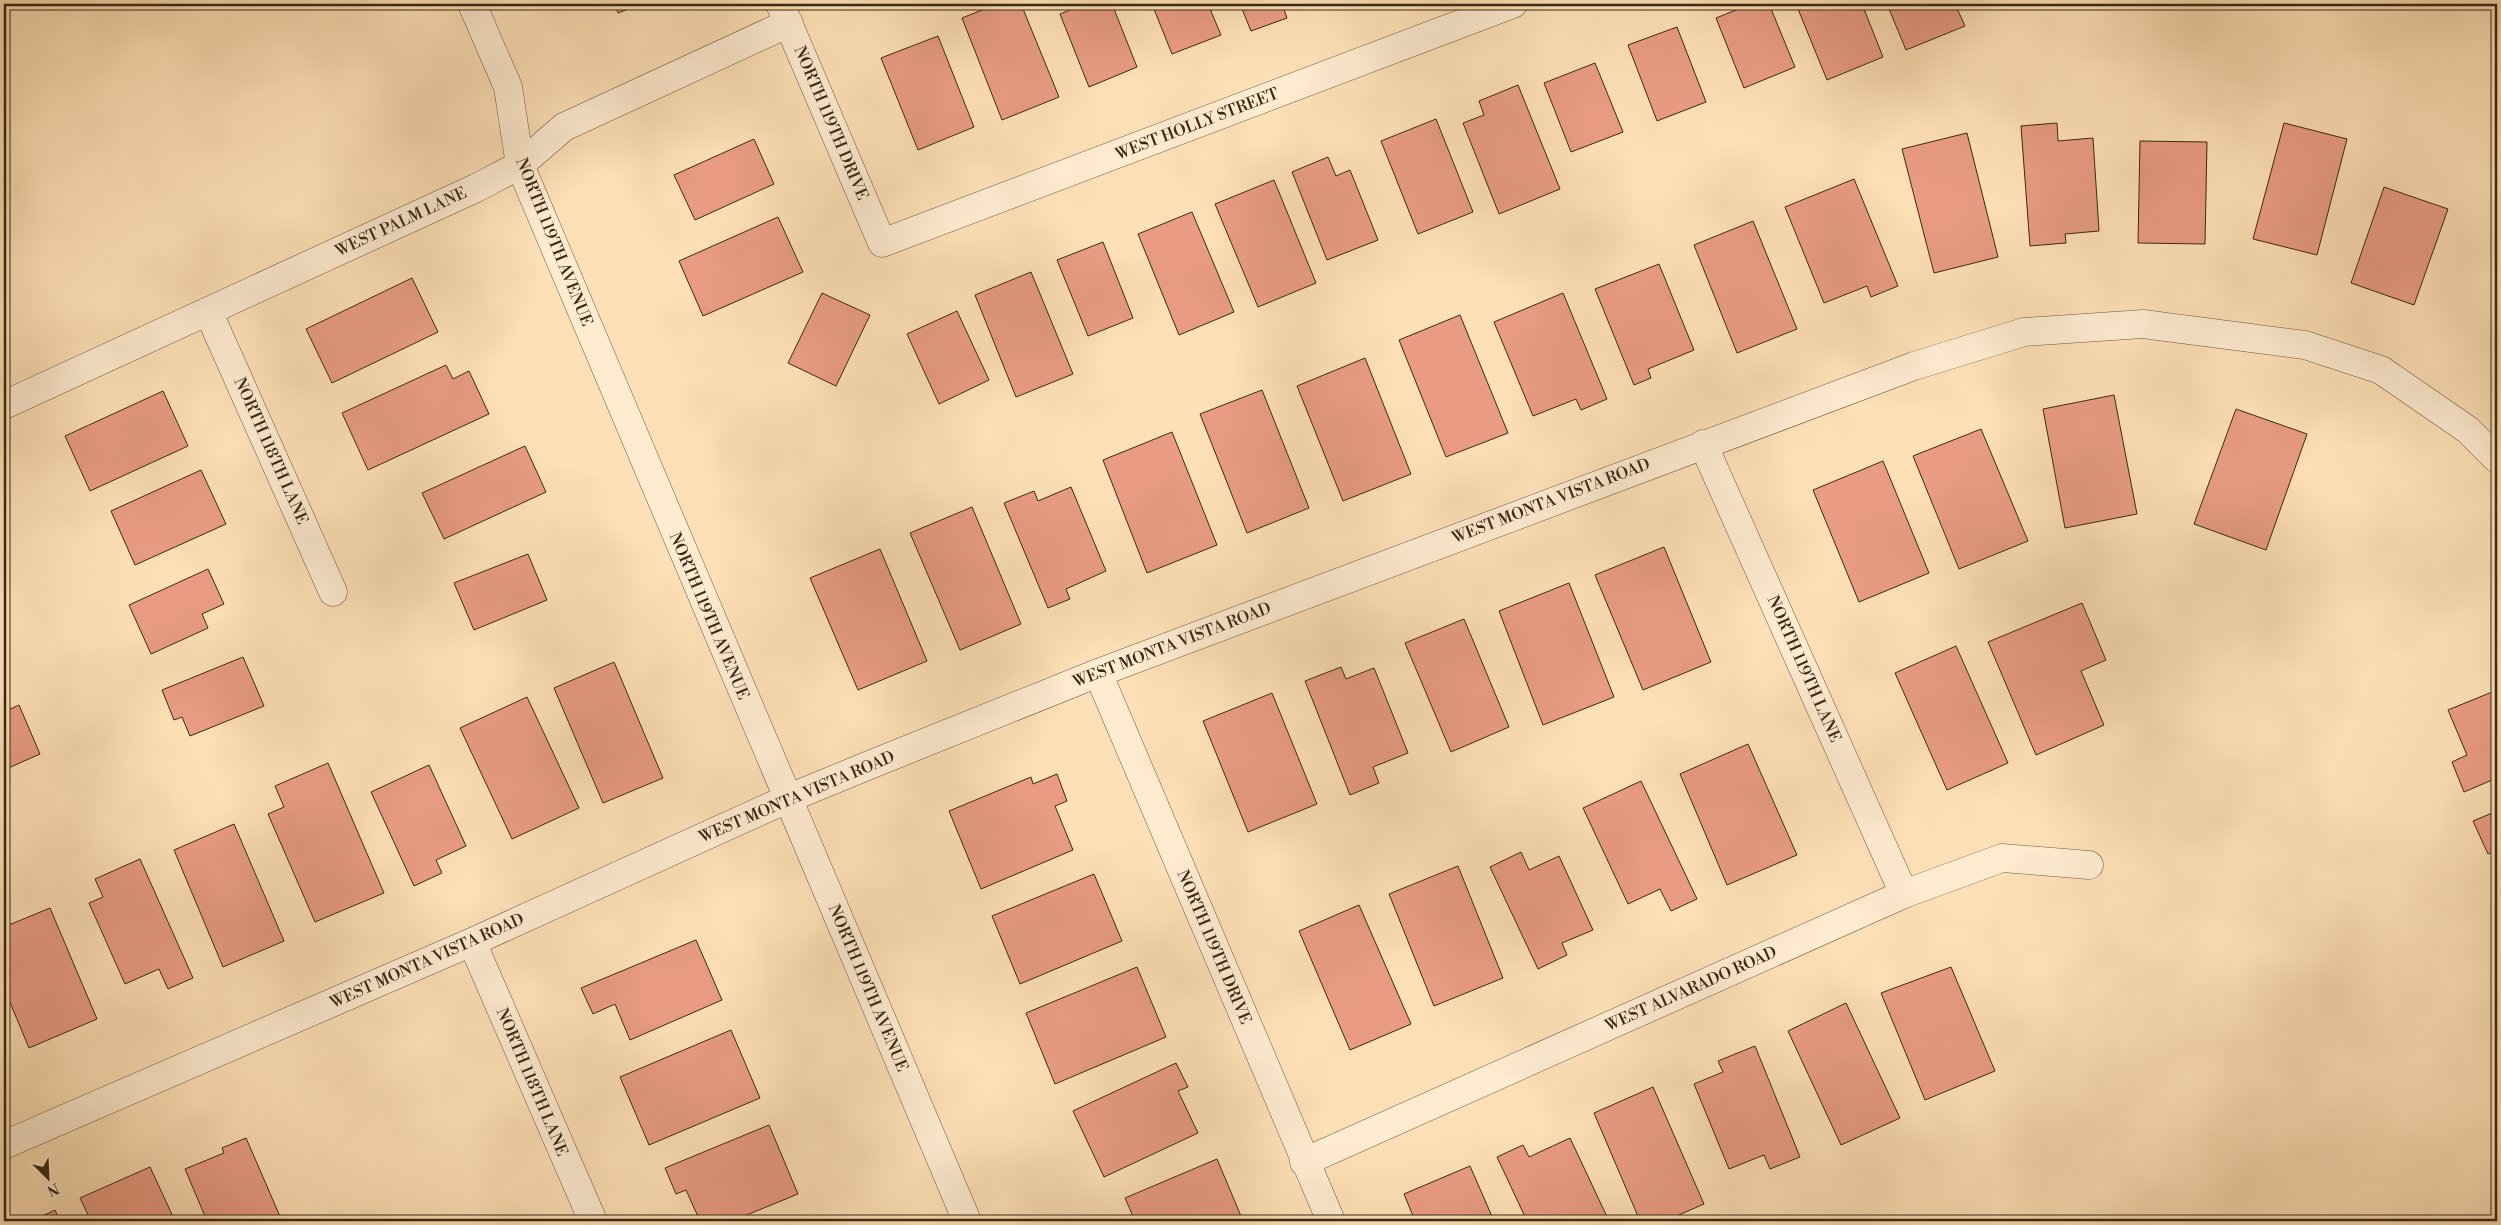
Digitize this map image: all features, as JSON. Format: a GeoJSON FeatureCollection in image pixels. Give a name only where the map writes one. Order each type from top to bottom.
{"type":"FeatureCollection","features":[{"type":"Feature","properties":{"kind":"street","name":"NORTH 119TH AVENUE"},"geometry":{"type":"LineString","coordinates":[[472,4],[508,87],[520,165],[967,1221]]}},
{"type":"Feature","properties":{"kind":"street","name":"WEST HOLLY STREET"},"geometry":{"type":"LineString","coordinates":[[882,243],[1513,4]]}},
{"type":"Feature","properties":{"kind":"street","name":"WEST PALM LANE"},"geometry":{"type":"LineString","coordinates":[[4,405],[476,188],[520,165],[564,127],[784,13]]}},
{"type":"Feature","properties":{"kind":"street","name":"NORTH 119TH DRIVE"},"geometry":{"type":"LineString","coordinates":[[784,13],[882,243]]}},
{"type":"Feature","properties":{"kind":"street","name":"NORTH 118TH LANE"},"geometry":{"type":"LineString","coordinates":[[208,311],[334,592]]}},
{"type":"Feature","properties":{"kind":"street","name":"WEST MONTA VISTA ROAD"},"geometry":{"type":"LineString","coordinates":[[4,1145],[472,942],[787,799],[1098,673],[1914,366],[2024,332],[2143,324],[2305,345],[2381,370],[2468,430],[2497,459]]}},
{"type":"Feature","properties":{"kind":"street","name":"NORTH 119TH LANE"},"geometry":{"type":"LineString","coordinates":[[1703,444],[1904,894]]}},
{"type":"Feature","properties":{"kind":"street","name":"NORTH 119TH DRIVE"},"geometry":{"type":"LineString","coordinates":[[1098,673],[1304,1162],[1331,1221]]}},
{"type":"Feature","properties":{"kind":"street","name":"WEST ALVARADO ROAD"},"geometry":{"type":"LineString","coordinates":[[1304,1162],[1904,894],[2002,858],[2089,864]]}},
{"type":"Feature","properties":{"kind":"street","name":"NORTH 118TH LANE"},"geometry":{"type":"LineString","coordinates":[[472,942],[593,1221]]}},
{"type":"Feature","properties":{"kind":"building"},"geometry":{"type":"Polygon","coordinates":[[[614,4],[641,4],[618,13],[614,4]]]}},
{"type":"Feature","properties":{"kind":"building"},"geometry":{"type":"Polygon","coordinates":[[[997,4],[1021,4],[1059,97],[1002,120],[962,18],[997,4]]]}},
{"type":"Feature","properties":{"kind":"building"},"geometry":{"type":"Polygon","coordinates":[[[1085,4],[1112,4],[1137,67],[1089,87],[1060,14],[1085,4]]]}},
{"type":"Feature","properties":{"kind":"building"},"geometry":{"type":"Polygon","coordinates":[[[1152,4],[1208,4],[1221,35],[1172,54],[1152,4]]]}},
{"type":"Feature","properties":{"kind":"building"},"geometry":{"type":"Polygon","coordinates":[[[1240,4],[1282,4],[1287,18],[1251,31],[1240,4]]]}},
{"type":"Feature","properties":{"kind":"building"},"geometry":{"type":"Polygon","coordinates":[[[1751,4],[1769,4],[1795,67],[1744,88],[1716,18],[1751,4]]]}},
{"type":"Feature","properties":{"kind":"building"},"geometry":{"type":"Polygon","coordinates":[[[1796,4],[1862,4],[1883,57],[1827,80],[1796,4]]]}},
{"type":"Feature","properties":{"kind":"building"},"geometry":{"type":"Polygon","coordinates":[[[1887,4],[1955,4],[1965,26],[1906,50],[1887,4]]]}},
{"type":"Feature","properties":{"kind":"building"},"geometry":{"type":"Polygon","coordinates":[[[1677,27],[1706,102],[1657,121],[1628,45],[1677,27]]]}},
{"type":"Feature","properties":{"kind":"building"},"geometry":{"type":"Polygon","coordinates":[[[938,36],[974,127],[918,150],[881,58],[938,36]]]}},
{"type":"Feature","properties":{"kind":"building"},"geometry":{"type":"Polygon","coordinates":[[[1595,63],[1623,132],[1571,152],[1544,83],[1595,63]]]}},
{"type":"Feature","properties":{"kind":"building"},"geometry":{"type":"Polygon","coordinates":[[[1518,85],[1560,189],[1499,214],[1463,123],[1484,115],[1479,101],[1518,85]]]}},
{"type":"Feature","properties":{"kind":"building"},"geometry":{"type":"Polygon","coordinates":[[[1436,119],[1473,212],[1418,234],[1381,141],[1436,119]]]}},
{"type":"Feature","properties":{"kind":"building"},"geometry":{"type":"Polygon","coordinates":[[[2057,123],[2058,141],[2093,138],[2099,231],[2065,234],[2066,243],[2030,246],[2021,126],[2057,123]]]}},
{"type":"Feature","properties":{"kind":"building"},"geometry":{"type":"Polygon","coordinates":[[[2284,123],[2347,139],[2317,255],[2253,239],[2284,123]]]}},
{"type":"Feature","properties":{"kind":"building"},"geometry":{"type":"Polygon","coordinates":[[[1967,133],[1998,257],[1934,273],[1902,149],[1967,133]]]}},
{"type":"Feature","properties":{"kind":"building"},"geometry":{"type":"Polygon","coordinates":[[[754,139],[774,184],[695,220],[674,175],[754,139]]]}},
{"type":"Feature","properties":{"kind":"building"},"geometry":{"type":"Polygon","coordinates":[[[2140,141],[2207,142],[2205,244],[2138,243],[2140,141]]]}},
{"type":"Feature","properties":{"kind":"building"},"geometry":{"type":"Polygon","coordinates":[[[1328,157],[1336,176],[1350,170],[1378,240],[1327,260],[1292,172],[1328,157]]]}},
{"type":"Feature","properties":{"kind":"building"},"geometry":{"type":"Polygon","coordinates":[[[1854,179],[1898,286],[1871,297],[1867,286],[1824,303],[1785,207],[1854,179]]]}},
{"type":"Feature","properties":{"kind":"building"},"geometry":{"type":"Polygon","coordinates":[[[1274,180],[1316,283],[1258,307],[1215,204],[1274,180]]]}},
{"type":"Feature","properties":{"kind":"building"},"geometry":{"type":"Polygon","coordinates":[[[2384,187],[2448,209],[2414,305],[2351,283],[2384,187]]]}},
{"type":"Feature","properties":{"kind":"building"},"geometry":{"type":"Polygon","coordinates":[[[1192,212],[1234,312],[1179,335],[1138,234],[1192,212]]]}},
{"type":"Feature","properties":{"kind":"building"},"geometry":{"type":"Polygon","coordinates":[[[778,217],[803,272],[703,316],[679,261],[778,217]]]}},
{"type":"Feature","properties":{"kind":"building"},"geometry":{"type":"Polygon","coordinates":[[[1753,221],[1797,329],[1737,353],[1694,245],[1753,221]]]}},
{"type":"Feature","properties":{"kind":"building"},"geometry":{"type":"Polygon","coordinates":[[[1103,242],[1133,318],[1088,336],[1057,260],[1103,242]]]}},
{"type":"Feature","properties":{"kind":"building"},"geometry":{"type":"Polygon","coordinates":[[[1659,264],[1694,350],[1648,369],[1651,378],[1634,385],[1595,289],[1659,264]]]}},
{"type":"Feature","properties":{"kind":"building"},"geometry":{"type":"Polygon","coordinates":[[[1031,272],[1073,374],[1016,397],[975,295],[1031,272]]]}},
{"type":"Feature","properties":{"kind":"building"},"geometry":{"type":"Polygon","coordinates":[[[412,278],[438,332],[332,383],[306,329],[412,278]]]}},
{"type":"Feature","properties":{"kind":"building"},"geometry":{"type":"Polygon","coordinates":[[[822,293],[870,315],[836,386],[788,363],[822,293]]]}},
{"type":"Feature","properties":{"kind":"building"},"geometry":{"type":"Polygon","coordinates":[[[1563,293],[1607,399],[1581,410],[1576,399],[1533,416],[1494,322],[1563,293]]]}},
{"type":"Feature","properties":{"kind":"building"},"geometry":{"type":"Polygon","coordinates":[[[957,311],[989,380],[939,404],[907,334],[957,311]]]}},
{"type":"Feature","properties":{"kind":"building"},"geometry":{"type":"Polygon","coordinates":[[[1460,315],[1508,433],[1446,457],[1399,340],[1460,315]]]}},
{"type":"Feature","properties":{"kind":"building"},"geometry":{"type":"Polygon","coordinates":[[[1365,358],[1411,474],[1343,501],[1297,386],[1365,358]]]}},
{"type":"Feature","properties":{"kind":"building"},"geometry":{"type":"Polygon","coordinates":[[[446,365],[453,379],[469,371],[489,414],[368,470],[342,413],[446,365]]]}},
{"type":"Feature","properties":{"kind":"building"},"geometry":{"type":"Polygon","coordinates":[[[1262,390],[1309,508],[1247,533],[1200,414],[1262,390]]]}},
{"type":"Feature","properties":{"kind":"building"},"geometry":{"type":"Polygon","coordinates":[[[163,391],[188,446],[90,491],[65,436],[163,391]]]}},
{"type":"Feature","properties":{"kind":"building"},"geometry":{"type":"Polygon","coordinates":[[[2114,395],[2137,514],[2065,528],[2043,409],[2114,395]]]}},
{"type":"Feature","properties":{"kind":"building"},"geometry":{"type":"Polygon","coordinates":[[[2236,409],[2307,434],[2266,550],[2194,524],[2236,409]]]}},
{"type":"Feature","properties":{"kind":"building"},"geometry":{"type":"Polygon","coordinates":[[[1981,429],[2028,541],[1959,569],[1913,456],[1981,429]]]}},
{"type":"Feature","properties":{"kind":"building"},"geometry":{"type":"Polygon","coordinates":[[[1172,432],[1217,545],[1147,573],[1103,460],[1172,432]]]}},
{"type":"Feature","properties":{"kind":"building"},"geometry":{"type":"Polygon","coordinates":[[[525,446],[546,492],[444,539],[422,493],[525,446]]]}},
{"type":"Feature","properties":{"kind":"building"},"geometry":{"type":"Polygon","coordinates":[[[1883,461],[1929,573],[1859,602],[1813,490],[1883,461]]]}},
{"type":"Feature","properties":{"kind":"building"},"geometry":{"type":"Polygon","coordinates":[[[201,470],[226,524],[135,565],[111,511],[201,470]]]}},
{"type":"Feature","properties":{"kind":"building"},"geometry":{"type":"Polygon","coordinates":[[[1071,487],[1106,571],[1066,589],[1070,599],[1048,608],[1004,503],[1034,491],[1038,501],[1071,487]]]}},
{"type":"Feature","properties":{"kind":"building"},"geometry":{"type":"Polygon","coordinates":[[[972,507],[1021,624],[960,650],[910,533],[972,507]]]}},
{"type":"Feature","properties":{"kind":"building"},"geometry":{"type":"Polygon","coordinates":[[[1664,547],[1711,662],[1643,690],[1595,575],[1664,547]]]}},
{"type":"Feature","properties":{"kind":"building"},"geometry":{"type":"Polygon","coordinates":[[[880,549],[927,661],[858,690],[810,578],[880,549]]]}},
{"type":"Feature","properties":{"kind":"building"},"geometry":{"type":"Polygon","coordinates":[[[528,554],[547,600],[474,630],[454,583],[528,554]]]}},
{"type":"Feature","properties":{"kind":"building"},"geometry":{"type":"Polygon","coordinates":[[[208,569],[224,604],[202,614],[208,628],[151,654],[129,605],[208,569]]]}},
{"type":"Feature","properties":{"kind":"building"},"geometry":{"type":"Polygon","coordinates":[[[1569,583],[1614,697],[1543,725],[1499,611],[1569,583]]]}},
{"type":"Feature","properties":{"kind":"building"},"geometry":{"type":"Polygon","coordinates":[[[2082,603],[2106,660],[2081,671],[2104,725],[2036,755],[1988,642],[2082,603]]]}},
{"type":"Feature","properties":{"kind":"building"},"geometry":{"type":"Polygon","coordinates":[[[1464,619],[1509,727],[1451,752],[1405,643],[1464,619]]]}},
{"type":"Feature","properties":{"kind":"building"},"geometry":{"type":"Polygon","coordinates":[[[1956,646],[2008,763],[1947,790],[1895,673],[1956,646]]]}},
{"type":"Feature","properties":{"kind":"building"},"geometry":{"type":"Polygon","coordinates":[[[243,657],[264,706],[190,736],[182,717],[174,720],[162,690],[243,657]]]}},
{"type":"Feature","properties":{"kind":"building"},"geometry":{"type":"Polygon","coordinates":[[[614,662],[663,778],[603,803],[554,688],[614,662]]]}},
{"type":"Feature","properties":{"kind":"building"},"geometry":{"type":"Polygon","coordinates":[[[1341,667],[1346,679],[1374,668],[1408,753],[1373,767],[1379,783],[1350,795],[1305,681],[1341,667]]]}},
{"type":"Feature","properties":{"kind":"building"},"geometry":{"type":"Polygon","coordinates":[[[2497,690],[2497,778],[2464,792],[2452,762],[2467,755],[2448,710],[2497,690]]]}},
{"type":"Feature","properties":{"kind":"building"},"geometry":{"type":"Polygon","coordinates":[[[1272,693],[1317,804],[1248,832],[1203,721],[1272,693]]]}},
{"type":"Feature","properties":{"kind":"building"},"geometry":{"type":"Polygon","coordinates":[[[527,697],[579,808],[512,839],[460,728],[527,697]]]}},
{"type":"Feature","properties":{"kind":"building"},"geometry":{"type":"Polygon","coordinates":[[[19,705],[40,754],[4,770],[4,712],[19,705]]]}},
{"type":"Feature","properties":{"kind":"building"},"geometry":{"type":"Polygon","coordinates":[[[1748,744],[1797,855],[1727,885],[1680,774],[1748,744]]]}},
{"type":"Feature","properties":{"kind":"building"},"geometry":{"type":"Polygon","coordinates":[[[328,763],[384,893],[315,922],[268,814],[284,807],[275,786],[328,763]]]}},
{"type":"Feature","properties":{"kind":"building"},"geometry":{"type":"Polygon","coordinates":[[[429,765],[466,846],[436,860],[442,873],[414,886],[371,792],[429,765]]]}},
{"type":"Feature","properties":{"kind":"building"},"geometry":{"type":"Polygon","coordinates":[[[1057,774],[1067,801],[1055,806],[1073,850],[981,889],[949,811],[1031,777],[1033,784],[1057,774]]]}},
{"type":"Feature","properties":{"kind":"building"},"geometry":{"type":"Polygon","coordinates":[[[1641,781],[1697,899],[1671,911],[1660,889],[1628,904],[1583,808],[1641,781]]]}},
{"type":"Feature","properties":{"kind":"building"},"geometry":{"type":"Polygon","coordinates":[[[2497,811],[2497,850],[2488,854],[2473,821],[2497,811]]]}},
{"type":"Feature","properties":{"kind":"building"},"geometry":{"type":"Polygon","coordinates":[[[234,824],[284,941],[223,967],[174,850],[234,824]]]}},
{"type":"Feature","properties":{"kind":"building"},"geometry":{"type":"Polygon","coordinates":[[[1521,852],[1529,870],[1559,856],[1593,930],[1562,943],[1567,955],[1538,969],[1490,867],[1521,852]]]}},
{"type":"Feature","properties":{"kind":"building"},"geometry":{"type":"Polygon","coordinates":[[[140,859],[193,978],[168,989],[159,969],[125,984],[89,903],[103,897],[95,879],[140,859]]]}},
{"type":"Feature","properties":{"kind":"building"},"geometry":{"type":"Polygon","coordinates":[[[1458,866],[1503,978],[1434,1006],[1389,894],[1458,866]]]}},
{"type":"Feature","properties":{"kind":"building"},"geometry":{"type":"Polygon","coordinates":[[[1094,874],[1122,941],[1020,984],[992,916],[1094,874]]]}},
{"type":"Feature","properties":{"kind":"building"},"geometry":{"type":"Polygon","coordinates":[[[1359,905],[1411,1024],[1350,1050],[1299,931],[1359,905]]]}},
{"type":"Feature","properties":{"kind":"building"},"geometry":{"type":"Polygon","coordinates":[[[50,908],[97,1019],[29,1048],[4,988],[4,927],[50,908]]]}},
{"type":"Feature","properties":{"kind":"building"},"geometry":{"type":"Polygon","coordinates":[[[696,940],[722,1000],[630,1040],[615,1004],[593,1014],[581,988],[696,940]]]}},
{"type":"Feature","properties":{"kind":"building"},"geometry":{"type":"Polygon","coordinates":[[[1137,967],[1166,1037],[1055,1084],[1026,1013],[1137,967]]]}},
{"type":"Feature","properties":{"kind":"building"},"geometry":{"type":"Polygon","coordinates":[[[1951,967],[1995,1071],[1925,1100],[1881,993],[1951,967]]]}},
{"type":"Feature","properties":{"kind":"building"},"geometry":{"type":"Polygon","coordinates":[[[1846,1003],[1900,1118],[1841,1145],[1788,1031],[1846,1003]]]}},
{"type":"Feature","properties":{"kind":"building"},"geometry":{"type":"Polygon","coordinates":[[[731,1030],[760,1098],[649,1145],[620,1077],[731,1030]]]}},
{"type":"Feature","properties":{"kind":"building"},"geometry":{"type":"Polygon","coordinates":[[[1755,1046],[1800,1157],[1770,1169],[1764,1155],[1729,1169],[1694,1084],[1723,1072],[1718,1061],[1755,1046]]]}},
{"type":"Feature","properties":{"kind":"building"},"geometry":{"type":"Polygon","coordinates":[[[1176,1063],[1188,1087],[1178,1091],[1198,1133],[1104,1177],[1073,1111],[1176,1063]]]}},
{"type":"Feature","properties":{"kind":"building"},"geometry":{"type":"Polygon","coordinates":[[[1653,1087],[1704,1204],[1665,1221],[1640,1221],[1594,1113],[1653,1087]]]}},
{"type":"Feature","properties":{"kind":"building"},"geometry":{"type":"Polygon","coordinates":[[[769,1125],[798,1194],[732,1221],[700,1221],[686,1190],[676,1194],[665,1168],[769,1125]]]}},
{"type":"Feature","properties":{"kind":"building"},"geometry":{"type":"Polygon","coordinates":[[[246,1138],[282,1221],[207,1221],[185,1169],[224,1153],[222,1148],[246,1138]]]}},
{"type":"Feature","properties":{"kind":"building"},"geometry":{"type":"Polygon","coordinates":[[[1570,1138],[1609,1221],[1527,1221],[1497,1157],[1523,1145],[1529,1157],[1570,1138]]]}},
{"type":"Feature","properties":{"kind":"building"},"geometry":{"type":"Polygon","coordinates":[[[1217,1159],[1243,1221],[1135,1221],[1125,1198],[1217,1159]]]}},
{"type":"Feature","properties":{"kind":"building"},"geometry":{"type":"Polygon","coordinates":[[[1470,1166],[1494,1221],[1415,1221],[1404,1194],[1470,1166]]]}},
{"type":"Feature","properties":{"kind":"building"},"geometry":{"type":"Polygon","coordinates":[[[150,1167],[175,1221],[91,1221],[80,1198],[150,1167]]]}},
{"type":"Feature","properties":{"kind":"building"},"geometry":{"type":"Polygon","coordinates":[[[55,1210],[60,1221],[32,1221],[55,1210]]]}}]}
